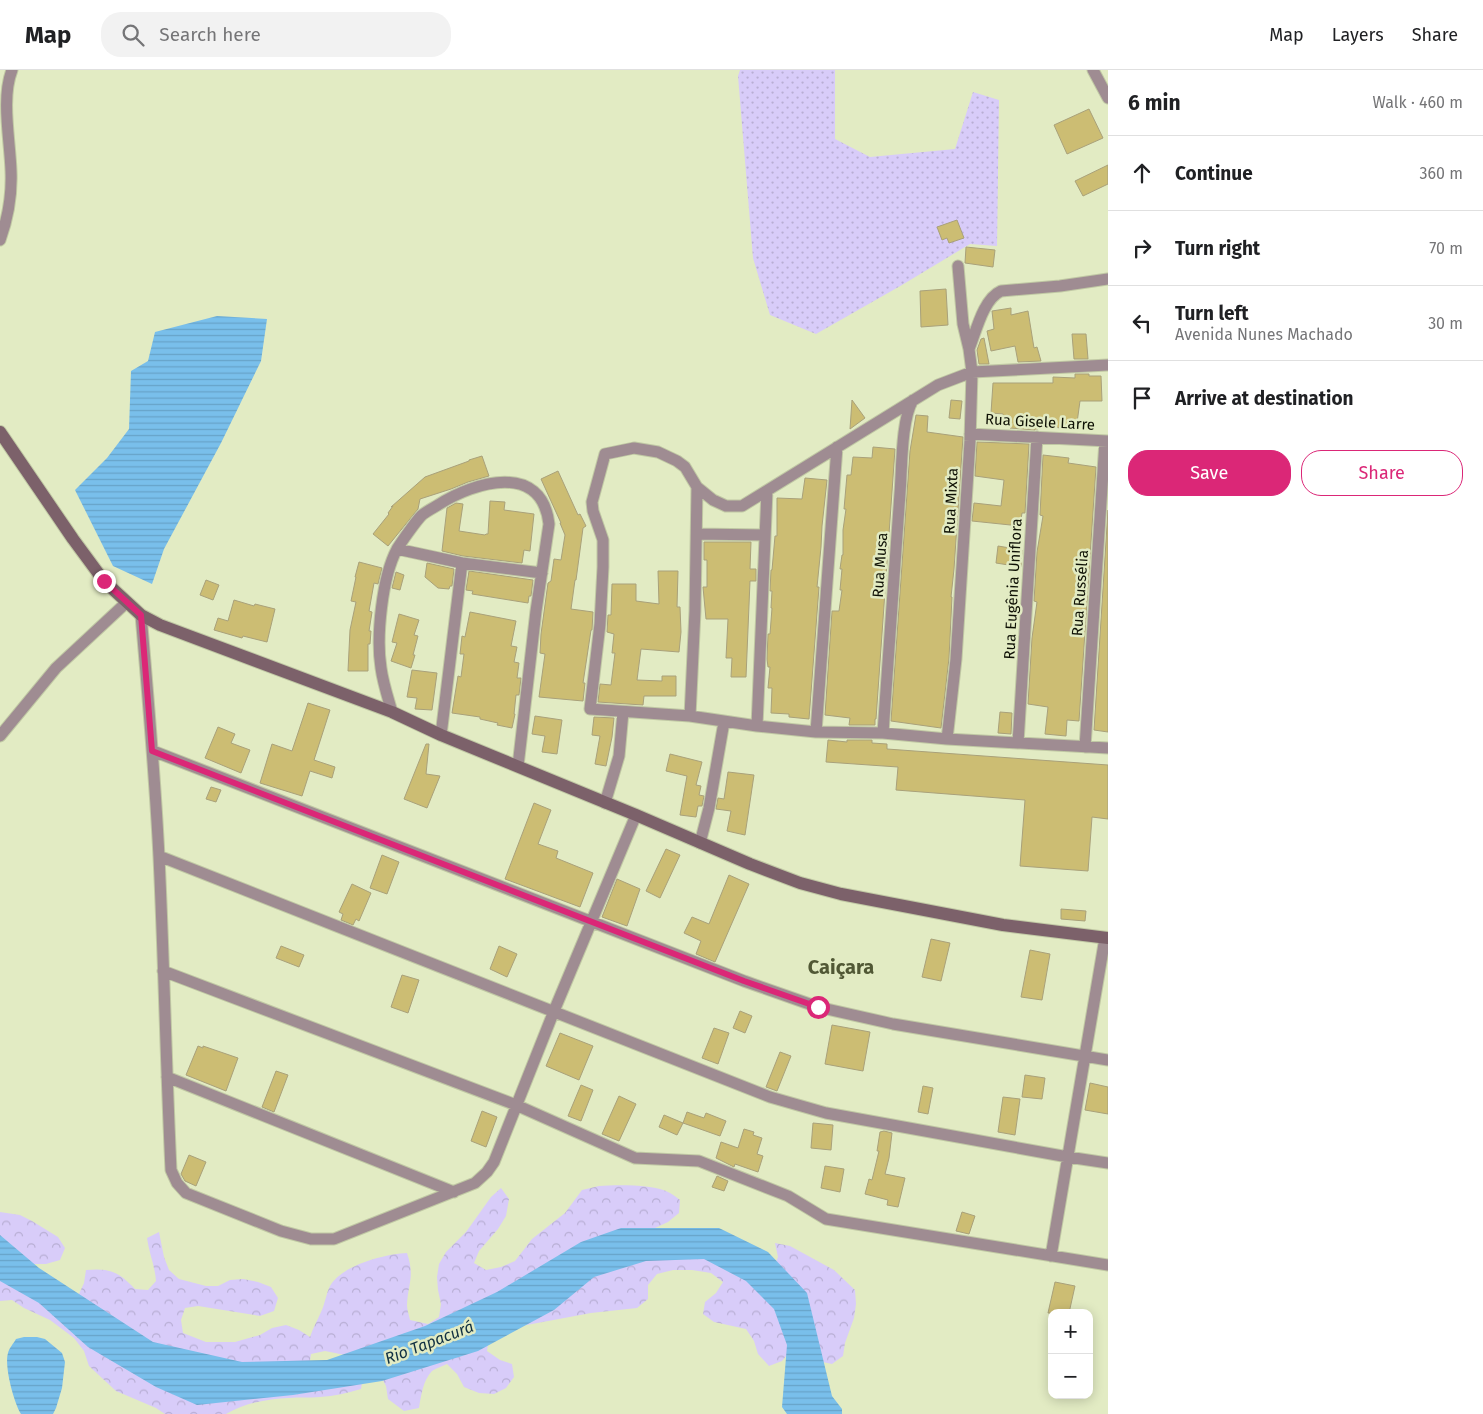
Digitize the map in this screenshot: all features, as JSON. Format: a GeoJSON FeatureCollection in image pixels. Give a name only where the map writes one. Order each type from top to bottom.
{"type":"FeatureCollection","features":[{"type":"Feature","properties":{"kind":"main road"},"geometry":{"type":"LineString","coordinates":[[0,432],[73,540],[104,581],[141,615],[160,625],[392,712],[441,735],[750,864],[800,882],[841,894],[1003,925],[1107,938]]}},
{"type":"Feature","properties":{"kind":"street"},"geometry":{"type":"LineString","coordinates":[[0,240],[6,221],[11,173],[7,99],[8,80],[12,70]]}},
{"type":"Feature","properties":{"kind":"street"},"geometry":{"type":"LineString","coordinates":[[1093,70],[1108,98]]}},
{"type":"Feature","properties":{"kind":"street","name":"Rua Mixta"},"geometry":{"type":"LineString","coordinates":[[948,739],[956,660],[972,372],[969,349],[962,324],[958,266]]}},
{"type":"Feature","properties":{"kind":"street"},"geometry":{"type":"LineString","coordinates":[[969,349],[986,307],[996,294],[1001,291],[1088,283],[1108,279]]}},
{"type":"Feature","properties":{"kind":"street"},"geometry":{"type":"LineString","coordinates":[[1108,365],[972,372],[938,384],[742,506],[726,506],[713,500],[698,487],[685,467],[658,452],[634,448],[605,454],[592,502],[593,511],[603,540],[603,567],[600,624],[590,709],[690,716],[724,722],[816,732],[883,733],[948,739],[1108,748]]}},
{"type":"Feature","properties":{"kind":"street","name":"Rua Musa"},"geometry":{"type":"LineString","coordinates":[[883,733],[904,432],[909,407],[913,400]]}},
{"type":"Feature","properties":{"kind":"street","name":"Rua Gisele Larre"},"geometry":{"type":"LineString","coordinates":[[970,434],[1106,441]]}},
{"type":"Feature","properties":{"kind":"street","name":"Rua Eugênia Uniflora"},"geometry":{"type":"LineString","coordinates":[[1018,743],[1037,437]]}},
{"type":"Feature","properties":{"kind":"street","name":"Rua Russélia"},"geometry":{"type":"LineString","coordinates":[[1085,748],[1106,441]]}},
{"type":"Feature","properties":{"kind":"street"},"geometry":{"type":"LineString","coordinates":[[816,732],[837,447]]}},
{"type":"Feature","properties":{"kind":"street"},"geometry":{"type":"LineString","coordinates":[[392,712],[381,667],[380,646],[384,590],[397,549],[422,515],[460,492],[490,483],[518,482],[534,491],[543,501],[547,510],[549,524],[518,766]]}},
{"type":"Feature","properties":{"kind":"street"},"geometry":{"type":"LineString","coordinates":[[690,716],[698,487]]}},
{"type":"Feature","properties":{"kind":"street"},"geometry":{"type":"LineString","coordinates":[[757,726],[766,491]]}},
{"type":"Feature","properties":{"kind":"street"},"geometry":{"type":"LineString","coordinates":[[697,534],[765,535]]}},
{"type":"Feature","properties":{"kind":"street"},"geometry":{"type":"LineString","coordinates":[[397,549],[462,563],[542,572]]}},
{"type":"Feature","properties":{"kind":"street"},"geometry":{"type":"LineString","coordinates":[[441,735],[462,563]]}},
{"type":"Feature","properties":{"kind":"street"},"geometry":{"type":"LineString","coordinates":[[0,736],[56,668],[127,602]]}},
{"type":"Feature","properties":{"kind":"street"},"geometry":{"type":"LineString","coordinates":[[141,615],[159,856],[162,971],[172,1170],[176,1182],[186,1193],[272,1228],[311,1239],[334,1239],[475,1183],[487,1172],[494,1162],[554,1011],[636,815]]}},
{"type":"Feature","properties":{"kind":"street"},"geometry":{"type":"LineString","coordinates":[[605,803],[618,756],[623,712]]}},
{"type":"Feature","properties":{"kind":"street"},"geometry":{"type":"LineString","coordinates":[[700,843],[709,808],[724,722]]}},
{"type":"Feature","properties":{"kind":"street"},"geometry":{"type":"LineString","coordinates":[[152,751],[744,981],[818,1007],[893,1024],[1108,1060]]}},
{"type":"Feature","properties":{"kind":"street"},"geometry":{"type":"LineString","coordinates":[[159,856],[770,1097],[826,1113],[1108,1163]]}},
{"type":"Feature","properties":{"kind":"street"},"geometry":{"type":"LineString","coordinates":[[1051,1256],[1107,938]]}},
{"type":"Feature","properties":{"kind":"street"},"geometry":{"type":"LineString","coordinates":[[162,971],[516,1105],[634,1158],[699,1161],[788,1196],[826,1219],[1108,1265]]}},
{"type":"Feature","properties":{"kind":"street"},"geometry":{"type":"LineString","coordinates":[[167,1077],[454,1192]]}},
{"type":"Feature","properties":{"kind":"green space"},"geometry":{"type":"Polygon","coordinates":[[[740,70],[835,70],[835,139],[870,157],[955,149],[973,92],[999,100],[997,246],[970,244],[816,334],[770,315],[753,258],[738,76],[740,70]]]}},
{"type":"Feature","properties":{"kind":"green space"},"geometry":{"type":"Polygon","coordinates":[[[615,1185],[655,1188],[670,1193],[680,1200],[679,1213],[668,1222],[655,1228],[648,1249],[773,1269],[778,1257],[775,1243],[790,1246],[834,1270],[855,1290],[854,1318],[845,1343],[843,1356],[832,1364],[818,1361],[791,1350],[782,1361],[769,1366],[758,1354],[754,1341],[746,1329],[714,1322],[703,1314],[705,1302],[716,1293],[723,1282],[711,1273],[673,1270],[657,1274],[648,1285],[648,1299],[637,1308],[591,1313],[516,1327],[489,1338],[487,1351],[500,1360],[512,1364],[514,1377],[506,1388],[494,1394],[479,1393],[464,1387],[457,1374],[447,1364],[432,1371],[426,1379],[419,1408],[404,1411],[388,1399],[386,1386],[379,1373],[355,1357],[325,1351],[311,1354],[309,1366],[363,1376],[361,1389],[325,1397],[264,1401],[248,1404],[226,1414],[165,1414],[156,1408],[116,1391],[89,1366],[84,1351],[74,1338],[50,1320],[12,1300],[0,1301],[0,1212],[20,1215],[58,1237],[65,1248],[60,1260],[46,1264],[28,1264],[78,1296],[84,1283],[86,1270],[107,1270],[123,1278],[135,1289],[148,1290],[156,1281],[147,1238],[159,1232],[164,1257],[169,1270],[179,1279],[206,1286],[218,1286],[230,1280],[243,1279],[271,1287],[278,1298],[274,1311],[260,1316],[198,1306],[185,1308],[181,1320],[183,1333],[206,1342],[235,1342],[260,1335],[272,1328],[286,1325],[310,1337],[330,1286],[344,1272],[376,1258],[407,1253],[411,1268],[407,1305],[410,1320],[428,1324],[439,1317],[441,1304],[437,1277],[439,1264],[446,1252],[466,1232],[491,1197],[501,1188],[509,1199],[506,1216],[498,1229],[479,1251],[474,1263],[486,1270],[501,1267],[515,1261],[532,1239],[565,1213],[582,1190],[615,1185]]]}},
{"type":"Feature","properties":{"kind":"water"},"geometry":{"type":"Polygon","coordinates":[[[217,316],[267,319],[261,361],[221,443],[164,549],[152,584],[113,566],[75,490],[107,458],[129,429],[131,371],[148,361],[155,332],[217,316]]]}},
{"type":"Feature","properties":{"kind":"water","name":"Rio Tapacurá"},"geometry":{"type":"Polygon","coordinates":[[[621,1228],[719,1228],[768,1252],[807,1293],[832,1396],[842,1409],[842,1414],[787,1414],[782,1407],[787,1345],[774,1309],[746,1281],[704,1259],[646,1261],[594,1277],[554,1310],[478,1351],[382,1381],[293,1395],[197,1405],[156,1387],[88,1347],[39,1303],[0,1281],[0,1235],[39,1268],[153,1342],[242,1362],[327,1360],[425,1326],[497,1292],[581,1242],[621,1228]]]}},
{"type":"Feature","properties":{"kind":"water"},"geometry":{"type":"Polygon","coordinates":[[[24,1337],[45,1339],[62,1353],[65,1362],[62,1388],[53,1414],[21,1414],[15,1402],[10,1384],[7,1359],[16,1339],[24,1337]]]}},
{"type":"Feature","properties":{"kind":"building"},"geometry":{"type":"Polygon","coordinates":[[[1089,109],[1103,138],[1067,154],[1054,125],[1089,109]]]}},
{"type":"Feature","properties":{"kind":"building"},"geometry":{"type":"Polygon","coordinates":[[[1108,165],[1108,184],[1083,196],[1075,181],[1108,165]]]}},
{"type":"Feature","properties":{"kind":"building"},"geometry":{"type":"Polygon","coordinates":[[[957,220],[964,238],[949,243],[947,238],[942,240],[937,227],[957,220]]]}},
{"type":"Feature","properties":{"kind":"building"},"geometry":{"type":"Polygon","coordinates":[[[966,247],[995,250],[993,267],[965,263],[966,247]]]}},
{"type":"Feature","properties":{"kind":"building"},"geometry":{"type":"Polygon","coordinates":[[[946,289],[948,325],[921,327],[920,291],[946,289]]]}},
{"type":"Feature","properties":{"kind":"building"},"geometry":{"type":"Polygon","coordinates":[[[1011,308],[1011,315],[1028,311],[1034,348],[1037,347],[1041,361],[1018,362],[1015,346],[991,351],[987,331],[994,329],[992,311],[1011,308]]]}},
{"type":"Feature","properties":{"kind":"building"},"geometry":{"type":"Polygon","coordinates":[[[1072,334],[1086,334],[1088,359],[1074,359],[1072,334]]]}},
{"type":"Feature","properties":{"kind":"building"},"geometry":{"type":"Polygon","coordinates":[[[984,338],[989,364],[979,364],[977,350],[981,339],[984,338]]]}},
{"type":"Feature","properties":{"kind":"building"},"geometry":{"type":"Polygon","coordinates":[[[1075,374],[1101,376],[1102,401],[1080,401],[1076,430],[1038,425],[1038,429],[1035,430],[1010,428],[1010,423],[1003,422],[1003,414],[991,413],[993,383],[1053,383],[1053,377],[1075,378],[1075,374]]]}},
{"type":"Feature","properties":{"kind":"building"},"geometry":{"type":"Polygon","coordinates":[[[852,400],[865,418],[850,429],[852,400]]]}},
{"type":"Feature","properties":{"kind":"building"},"geometry":{"type":"Polygon","coordinates":[[[951,400],[962,401],[960,419],[949,418],[951,400]]]}},
{"type":"Feature","properties":{"kind":"building"},"geometry":{"type":"Polygon","coordinates":[[[916,415],[928,416],[927,432],[963,437],[951,597],[949,658],[941,728],[891,721],[910,451],[916,415]]]}},
{"type":"Feature","properties":{"kind":"building"},"geometry":{"type":"Polygon","coordinates":[[[977,442],[1029,444],[1025,513],[1022,513],[1020,526],[972,521],[974,503],[1001,506],[1004,480],[975,476],[977,442]]]}},
{"type":"Feature","properties":{"kind":"building"},"geometry":{"type":"Polygon","coordinates":[[[873,447],[895,449],[876,719],[875,725],[849,725],[850,718],[825,715],[832,611],[839,611],[842,590],[840,590],[842,569],[840,569],[843,555],[847,475],[851,475],[853,457],[872,458],[873,447]]]}},
{"type":"Feature","properties":{"kind":"building"},"geometry":{"type":"Polygon","coordinates":[[[1043,455],[1069,458],[1068,463],[1096,467],[1079,721],[1067,720],[1066,736],[1045,734],[1048,707],[1028,704],[1032,638],[1037,602],[1034,601],[1037,552],[1043,516],[1040,515],[1043,455]]]}},
{"type":"Feature","properties":{"kind":"building"},"geometry":{"type":"Polygon","coordinates":[[[482,456],[489,476],[420,499],[418,509],[388,546],[373,534],[393,506],[391,507],[425,477],[482,456]]]}},
{"type":"Feature","properties":{"kind":"building"},"geometry":{"type":"Polygon","coordinates":[[[558,471],[578,515],[580,514],[586,526],[583,528],[571,609],[593,612],[592,630],[583,683],[585,683],[583,701],[539,697],[545,654],[540,653],[541,634],[548,583],[551,581],[554,559],[561,560],[565,535],[541,479],[558,471]]]}},
{"type":"Feature","properties":{"kind":"building"},"geometry":{"type":"Polygon","coordinates":[[[805,478],[827,480],[817,587],[819,587],[809,719],[789,717],[789,714],[771,713],[772,688],[768,688],[770,667],[768,667],[767,659],[772,608],[772,591],[770,591],[771,570],[775,536],[777,536],[777,498],[802,499],[805,478]]]}},
{"type":"Feature","properties":{"kind":"building"},"geometry":{"type":"Polygon","coordinates":[[[490,501],[505,502],[504,510],[534,514],[530,551],[524,550],[522,563],[463,556],[442,551],[447,508],[456,503],[463,504],[459,531],[485,535],[488,534],[490,501]]]}},
{"type":"Feature","properties":{"kind":"building"},"geometry":{"type":"Polygon","coordinates":[[[1108,510],[1108,732],[1094,730],[1108,510]]]}},
{"type":"Feature","properties":{"kind":"building"},"geometry":{"type":"Polygon","coordinates":[[[704,542],[751,542],[750,569],[756,569],[756,581],[750,581],[746,677],[731,677],[732,658],[726,658],[728,619],[706,619],[703,587],[707,587],[707,560],[704,560],[704,542]]]}},
{"type":"Feature","properties":{"kind":"building"},"geometry":{"type":"Polygon","coordinates":[[[998,546],[1022,550],[1021,567],[996,563],[998,546]]]}},
{"type":"Feature","properties":{"kind":"building"},"geometry":{"type":"Polygon","coordinates":[[[359,562],[382,568],[378,584],[374,583],[369,611],[372,612],[369,631],[371,631],[370,644],[368,644],[368,671],[348,671],[350,630],[356,602],[351,601],[359,562]]]}},
{"type":"Feature","properties":{"kind":"building"},"geometry":{"type":"Polygon","coordinates":[[[427,563],[454,569],[452,586],[449,589],[438,588],[425,577],[427,563]]]}},
{"type":"Feature","properties":{"kind":"building"},"geometry":{"type":"Polygon","coordinates":[[[469,571],[533,580],[528,603],[472,594],[473,591],[466,590],[469,571]]]}},
{"type":"Feature","properties":{"kind":"building"},"geometry":{"type":"Polygon","coordinates":[[[658,571],[678,571],[677,607],[680,607],[681,632],[679,652],[641,649],[637,680],[662,681],[662,676],[676,676],[676,696],[644,696],[643,705],[598,702],[600,684],[611,685],[615,653],[612,653],[614,634],[607,632],[608,615],[611,615],[612,584],[636,584],[636,601],[659,604],[658,571]]]}},
{"type":"Feature","properties":{"kind":"building"},"geometry":{"type":"Polygon","coordinates":[[[396,572],[404,575],[400,590],[392,588],[396,572]]]}},
{"type":"Feature","properties":{"kind":"building"},"geometry":{"type":"Polygon","coordinates":[[[206,580],[219,585],[213,600],[200,595],[206,580]]]}},
{"type":"Feature","properties":{"kind":"building"},"geometry":{"type":"Polygon","coordinates":[[[234,600],[254,606],[255,604],[275,609],[267,642],[243,636],[242,638],[214,630],[218,618],[228,621],[234,600]]]}},
{"type":"Feature","properties":{"kind":"building"},"geometry":{"type":"Polygon","coordinates":[[[470,612],[516,621],[511,646],[517,647],[514,662],[519,663],[517,678],[521,678],[519,695],[516,695],[512,728],[497,725],[498,723],[480,719],[480,717],[452,713],[458,676],[461,677],[464,654],[460,654],[462,636],[465,637],[470,612]]]}},
{"type":"Feature","properties":{"kind":"building"},"geometry":{"type":"Polygon","coordinates":[[[399,614],[419,620],[414,635],[418,636],[411,668],[391,661],[397,643],[392,642],[399,614]]]}},
{"type":"Feature","properties":{"kind":"building"},"geometry":{"type":"Polygon","coordinates":[[[412,670],[437,673],[432,710],[415,709],[417,698],[407,697],[412,670]]]}},
{"type":"Feature","properties":{"kind":"building"},"geometry":{"type":"Polygon","coordinates":[[[308,703],[330,710],[314,760],[335,767],[332,778],[310,771],[302,796],[260,783],[272,744],[292,751],[308,703]]]}},
{"type":"Feature","properties":{"kind":"building"},"geometry":{"type":"Polygon","coordinates":[[[1000,712],[1012,713],[1011,734],[998,733],[1000,712]]]}},
{"type":"Feature","properties":{"kind":"building"},"geometry":{"type":"Polygon","coordinates":[[[535,716],[562,720],[557,754],[542,752],[545,736],[532,734],[535,716]]]}},
{"type":"Feature","properties":{"kind":"building"},"geometry":{"type":"Polygon","coordinates":[[[594,717],[614,718],[606,766],[595,764],[600,736],[592,735],[594,717]]]}},
{"type":"Feature","properties":{"kind":"building"},"geometry":{"type":"Polygon","coordinates":[[[218,727],[235,734],[231,743],[250,750],[241,773],[205,758],[218,727]]]}},
{"type":"Feature","properties":{"kind":"building"},"geometry":{"type":"Polygon","coordinates":[[[828,740],[847,742],[847,740],[872,740],[872,743],[887,744],[887,749],[1108,765],[1108,819],[1092,817],[1088,871],[1020,866],[1025,800],[896,790],[898,767],[826,762],[828,740]]]}},
{"type":"Feature","properties":{"kind":"building"},"geometry":{"type":"Polygon","coordinates":[[[426,744],[429,744],[426,774],[440,776],[427,808],[404,799],[426,744]]]}},
{"type":"Feature","properties":{"kind":"building"},"geometry":{"type":"Polygon","coordinates":[[[670,754],[702,762],[696,785],[701,786],[699,795],[704,796],[702,806],[698,806],[696,817],[680,815],[687,776],[666,771],[670,754]]]}},
{"type":"Feature","properties":{"kind":"building"},"geometry":{"type":"Polygon","coordinates":[[[728,772],[754,775],[745,835],[727,831],[731,811],[716,809],[718,798],[724,799],[728,772]]]}},
{"type":"Feature","properties":{"kind":"building"},"geometry":{"type":"Polygon","coordinates":[[[211,787],[221,790],[216,802],[206,799],[211,787]]]}},
{"type":"Feature","properties":{"kind":"building"},"geometry":{"type":"Polygon","coordinates":[[[534,803],[551,810],[538,844],[558,851],[556,858],[593,873],[580,907],[505,879],[534,803]]]}},
{"type":"Feature","properties":{"kind":"building"},"geometry":{"type":"Polygon","coordinates":[[[666,849],[680,855],[660,898],[646,891],[666,849]]]}},
{"type":"Feature","properties":{"kind":"building"},"geometry":{"type":"Polygon","coordinates":[[[382,855],[399,862],[387,894],[370,888],[382,855]]]}},
{"type":"Feature","properties":{"kind":"building"},"geometry":{"type":"Polygon","coordinates":[[[729,875],[749,884],[715,962],[696,954],[701,941],[684,933],[692,917],[709,924],[729,875]]]}},
{"type":"Feature","properties":{"kind":"building"},"geometry":{"type":"Polygon","coordinates":[[[617,879],[640,889],[627,926],[602,917],[617,879]]]}},
{"type":"Feature","properties":{"kind":"building"},"geometry":{"type":"Polygon","coordinates":[[[352,884],[371,893],[359,921],[356,919],[353,925],[341,920],[343,914],[339,912],[352,884]]]}},
{"type":"Feature","properties":{"kind":"building"},"geometry":{"type":"Polygon","coordinates":[[[1061,909],[1086,911],[1085,921],[1061,919],[1061,909]]]}},
{"type":"Feature","properties":{"kind":"building"},"geometry":{"type":"Polygon","coordinates":[[[931,939],[950,943],[941,981],[922,977],[931,939]]]}},
{"type":"Feature","properties":{"kind":"building"},"geometry":{"type":"Polygon","coordinates":[[[281,946],[304,955],[299,967],[276,958],[281,946]]]}},
{"type":"Feature","properties":{"kind":"building"},"geometry":{"type":"Polygon","coordinates":[[[499,946],[517,954],[507,977],[490,969],[499,946]]]}},
{"type":"Feature","properties":{"kind":"building"},"geometry":{"type":"Polygon","coordinates":[[[1030,950],[1050,954],[1042,1000],[1021,997],[1030,950]]]}},
{"type":"Feature","properties":{"kind":"building"},"geometry":{"type":"Polygon","coordinates":[[[402,975],[419,980],[408,1013],[391,1007],[402,975]]]}},
{"type":"Feature","properties":{"kind":"building"},"geometry":{"type":"Polygon","coordinates":[[[740,1011],[752,1016],[745,1033],[733,1028],[740,1011]]]}},
{"type":"Feature","properties":{"kind":"building"},"geometry":{"type":"Polygon","coordinates":[[[832,1025],[870,1032],[863,1071],[825,1064],[832,1025]]]}},
{"type":"Feature","properties":{"kind":"building"},"geometry":{"type":"Polygon","coordinates":[[[714,1028],[729,1033],[718,1064],[702,1058],[714,1028]]]}},
{"type":"Feature","properties":{"kind":"building"},"geometry":{"type":"Polygon","coordinates":[[[560,1033],[593,1046],[579,1080],[546,1066],[560,1033]]]}},
{"type":"Feature","properties":{"kind":"building"},"geometry":{"type":"Polygon","coordinates":[[[198,1046],[238,1058],[226,1091],[186,1075],[198,1046]]]}},
{"type":"Feature","properties":{"kind":"building"},"geometry":{"type":"Polygon","coordinates":[[[780,1052],[791,1056],[777,1091],[766,1087],[780,1052]]]}},
{"type":"Feature","properties":{"kind":"building"},"geometry":{"type":"Polygon","coordinates":[[[276,1071],[288,1075],[274,1112],[262,1107],[276,1071]]]}},
{"type":"Feature","properties":{"kind":"building"},"geometry":{"type":"Polygon","coordinates":[[[1025,1075],[1045,1078],[1042,1099],[1022,1097],[1025,1075]]]}},
{"type":"Feature","properties":{"kind":"building"},"geometry":{"type":"Polygon","coordinates":[[[1090,1083],[1108,1087],[1108,1114],[1085,1110],[1090,1083]]]}},
{"type":"Feature","properties":{"kind":"building"},"geometry":{"type":"Polygon","coordinates":[[[581,1085],[593,1090],[581,1121],[568,1116],[581,1085]]]}},
{"type":"Feature","properties":{"kind":"building"},"geometry":{"type":"Polygon","coordinates":[[[923,1086],[933,1088],[928,1114],[918,1112],[923,1086]]]}},
{"type":"Feature","properties":{"kind":"building"},"geometry":{"type":"Polygon","coordinates":[[[619,1096],[636,1104],[619,1141],[602,1134],[619,1096]]]}},
{"type":"Feature","properties":{"kind":"building"},"geometry":{"type":"Polygon","coordinates":[[[1003,1097],[1020,1099],[1015,1135],[998,1132],[1003,1097]]]}},
{"type":"Feature","properties":{"kind":"building"},"geometry":{"type":"Polygon","coordinates":[[[482,1111],[497,1117],[486,1147],[471,1141],[482,1111]]]}},
{"type":"Feature","properties":{"kind":"building"},"geometry":{"type":"Polygon","coordinates":[[[687,1112],[704,1118],[706,1113],[726,1121],[720,1136],[683,1123],[687,1112]]]}},
{"type":"Feature","properties":{"kind":"building"},"geometry":{"type":"Polygon","coordinates":[[[664,1115],[683,1123],[677,1135],[659,1127],[664,1115]]]}},
{"type":"Feature","properties":{"kind":"building"},"geometry":{"type":"Polygon","coordinates":[[[813,1123],[833,1125],[831,1150],[811,1148],[813,1123]]]}},
{"type":"Feature","properties":{"kind":"building"},"geometry":{"type":"Polygon","coordinates":[[[744,1129],[754,1132],[753,1135],[762,1138],[757,1154],[763,1156],[758,1172],[735,1164],[734,1167],[716,1158],[721,1142],[738,1148],[744,1129]]]}},
{"type":"Feature","properties":{"kind":"building"},"geometry":{"type":"Polygon","coordinates":[[[880,1132],[892,1133],[885,1174],[905,1178],[898,1207],[887,1205],[888,1200],[865,1194],[869,1179],[872,1180],[879,1151],[877,1151],[880,1132]]]}},
{"type":"Feature","properties":{"kind":"building"},"geometry":{"type":"Polygon","coordinates":[[[189,1155],[206,1162],[196,1186],[185,1181],[181,1174],[189,1155]]]}},
{"type":"Feature","properties":{"kind":"building"},"geometry":{"type":"Polygon","coordinates":[[[825,1166],[844,1169],[840,1192],[821,1188],[825,1166]]]}},
{"type":"Feature","properties":{"kind":"building"},"geometry":{"type":"Polygon","coordinates":[[[717,1176],[728,1181],[724,1191],[712,1187],[717,1176]]]}},
{"type":"Feature","properties":{"kind":"building"},"geometry":{"type":"Polygon","coordinates":[[[962,1212],[975,1216],[969,1234],[956,1231],[962,1212]]]}},
{"type":"Feature","properties":{"kind":"building"},"geometry":{"type":"Polygon","coordinates":[[[1055,1282],[1075,1286],[1070,1309],[1049,1309],[1055,1282]]]}},
{"type":"Feature","properties":{"kind":"district","name":"Caiçara"},"geometry":{"type":"Point","coordinates":[841,967]}},
{"type":"Feature","properties":{"kind":"route"},"geometry":{"type":"LineString","coordinates":[[104,581],[141,615],[152,751],[744,981],[818,1007]]}}]}
